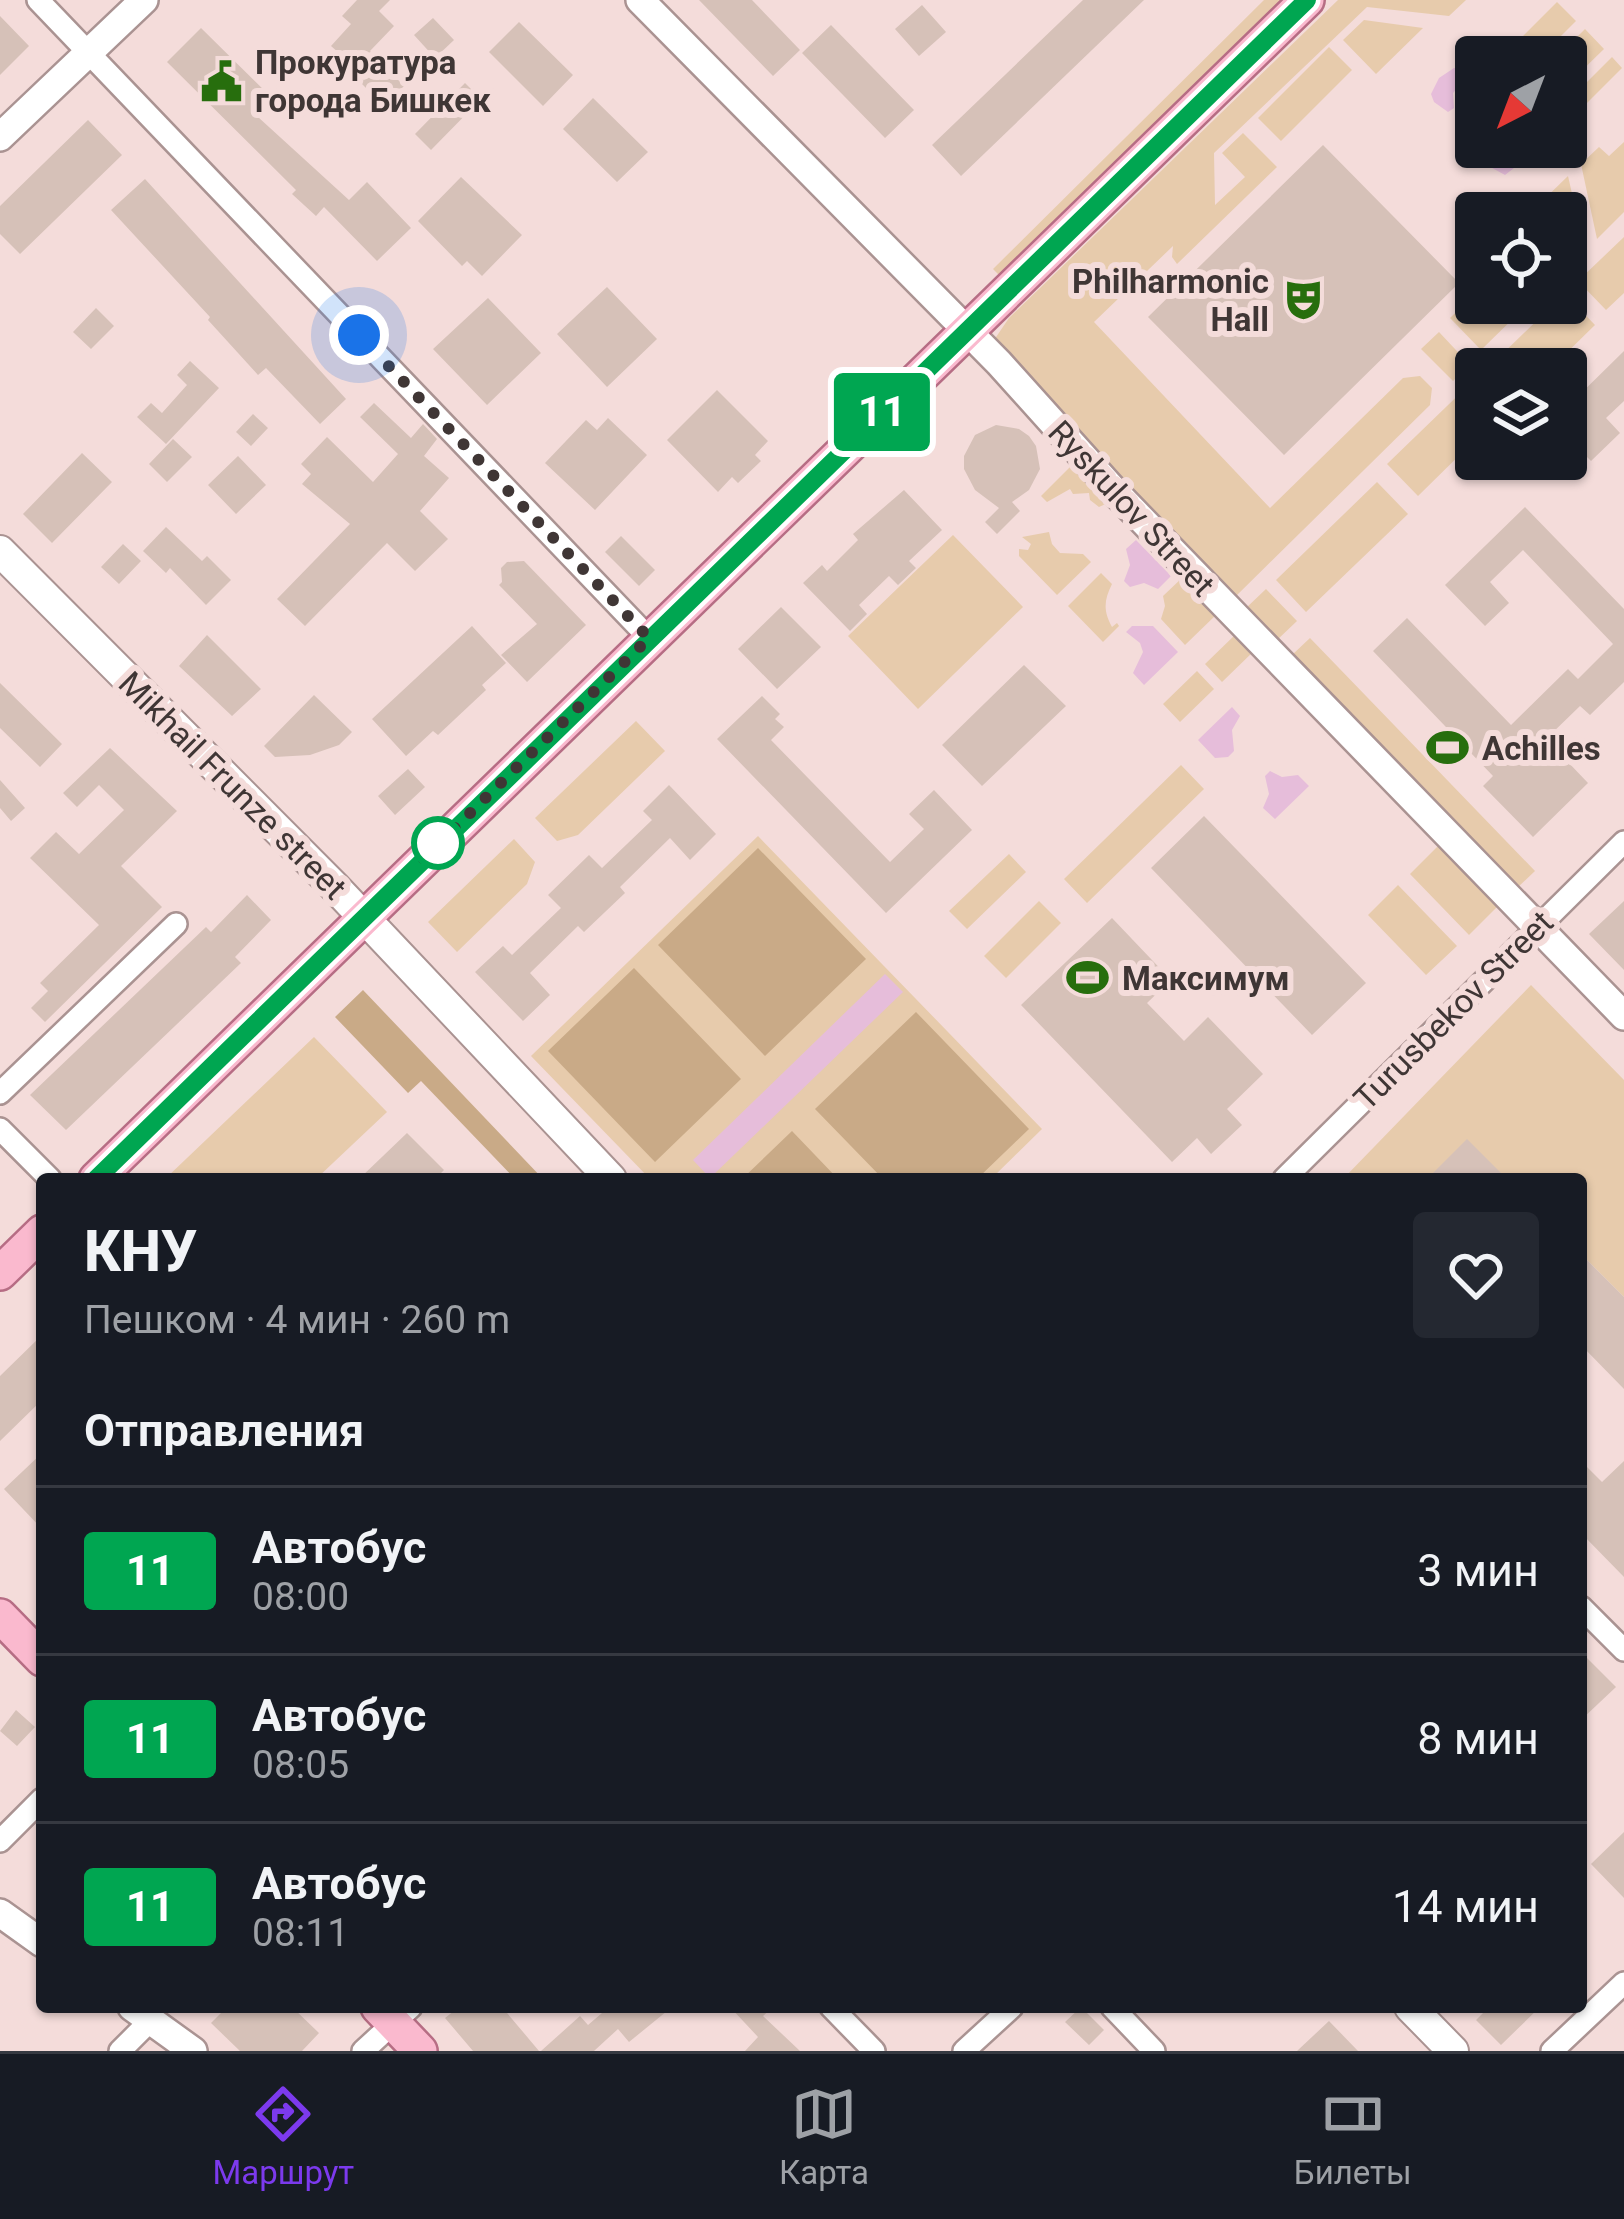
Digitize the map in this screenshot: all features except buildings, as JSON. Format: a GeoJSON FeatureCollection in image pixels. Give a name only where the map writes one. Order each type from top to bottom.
{"type":"FeatureCollection","features":[{"type":"Feature","properties":{"kind":"main road"},"geometry":{"type":"LineString","coordinates":[[102,1173],[1307,0]]}},
{"type":"Feature","properties":{"kind":"main road","name":"Mikhail Frunze street"},"geometry":{"type":"LineString","coordinates":[[0,551],[363,916],[605,1173]]}},
{"type":"Feature","properties":{"kind":"main road"},"geometry":{"type":"LineString","coordinates":[[0,1273],[36,1238]]}},
{"type":"Feature","properties":{"kind":"main road"},"geometry":{"type":"LineString","coordinates":[[0,1616],[36,1653]]}},
{"type":"Feature","properties":{"kind":"main road"},"geometry":{"type":"LineString","coordinates":[[395,2013],[420,2051]]}},
{"type":"Feature","properties":{"kind":"main road"},"geometry":{"type":"LineString","coordinates":[[1416,2013],[1453,2051]]}},
{"type":"Feature","properties":{"kind":"street"},"geometry":{"type":"LineString","coordinates":[[38,0],[649,638]]}},
{"type":"Feature","properties":{"kind":"street"},"geometry":{"type":"LineString","coordinates":[[0,137],[144,0]]}},
{"type":"Feature","properties":{"kind":"street","name":"Ryskulov Street"},"geometry":{"type":"LineString","coordinates":[[640,0],[1624,1016]]}},
{"type":"Feature","properties":{"kind":"street","name":"Turusbekov Street"},"geometry":{"type":"LineString","coordinates":[[1290,1173],[1624,842]]}},
{"type":"Feature","properties":{"kind":"street"},"geometry":{"type":"LineString","coordinates":[[0,1093],[176,924]]}},
{"type":"Feature","properties":{"kind":"street"},"geometry":{"type":"LineString","coordinates":[[0,1129],[44,1173]]}},
{"type":"Feature","properties":{"kind":"street"},"geometry":{"type":"LineString","coordinates":[[1587,1613],[1624,1650]]}},
{"type":"Feature","properties":{"kind":"street"},"geometry":{"type":"LineString","coordinates":[[0,1841],[36,1805]]}},
{"type":"Feature","properties":{"kind":"street"},"geometry":{"type":"LineString","coordinates":[[4,1923],[36,1940]]}},
{"type":"Feature","properties":{"kind":"street"},"geometry":{"type":"LineString","coordinates":[[1552,2051],[1624,1983]]}},
{"type":"Feature","properties":{"kind":"street"},"geometry":{"type":"LineString","coordinates":[[363,2051],[393,2013]]}},
{"type":"Feature","properties":{"kind":"street"},"geometry":{"type":"LineString","coordinates":[[837,2013],[874,2051]]}},
{"type":"Feature","properties":{"kind":"street"},"geometry":{"type":"LineString","coordinates":[[964,2051],[1005,2013]]}},
{"type":"Feature","properties":{"kind":"street"},"geometry":{"type":"LineString","coordinates":[[1118,2013],[1154,2051]]}},
{"type":"Feature","properties":{"kind":"street"},"geometry":{"type":"LineString","coordinates":[[121,2051],[141,2014],[193,2051]]}},
{"type":"Feature","properties":{"kind":"shaded area"},"geometry":{"type":"Polygon","coordinates":[[[1264,0],[1285,0],[1003,279],[993,269],[1264,0]]]}},
{"type":"Feature","properties":{"kind":"shaded area"},"geometry":{"type":"Polygon","coordinates":[[[1338,0],[1466,0],[1449,16],[1367,7],[1214,153],[1215,205],[1245,177],[1222,153],[1243,133],[1277,167],[1177,264],[1173,246],[1094,322],[1270,508],[1403,378],[1420,376],[1432,388],[1430,405],[1234,598],[992,343],[1009,318],[1338,0]]]}},
{"type":"Feature","properties":{"kind":"shaded area"},"geometry":{"type":"Polygon","coordinates":[[[1557,2],[1576,21],[1561,36],[1523,36],[1557,2]]]}},
{"type":"Feature","properties":{"kind":"shaded area"},"geometry":{"type":"Polygon","coordinates":[[[1364,20],[1423,28],[1376,74],[1343,40],[1364,20]]]}},
{"type":"Feature","properties":{"kind":"shaded area"},"geometry":{"type":"Polygon","coordinates":[[[1585,29],[1604,49],[1587,66],[1587,36],[1578,36],[1585,29]]]}},
{"type":"Feature","properties":{"kind":"shaded area"},"geometry":{"type":"Polygon","coordinates":[[[1329,47],[1352,70],[1281,141],[1258,118],[1329,47]]]}},
{"type":"Feature","properties":{"kind":"shaded area"},"geometry":{"type":"Polygon","coordinates":[[[1612,57],[1622,68],[1587,103],[1587,82],[1612,57]]]}},
{"type":"Feature","properties":{"kind":"shaded area"},"geometry":{"type":"Polygon","coordinates":[[[1455,68],[1454,108],[1448,112],[1431,94],[1439,78],[1455,68]]]}},
{"type":"Feature","properties":{"kind":"shaded area"},"geometry":{"type":"Polygon","coordinates":[[[1624,142],[1624,212],[1597,239],[1582,168],[1587,168],[1587,158],[1599,147],[1609,156],[1624,142]]]}},
{"type":"Feature","properties":{"kind":"shaded area"},"geometry":{"type":"Polygon","coordinates":[[[1568,176],[1572,192],[1552,192],[1568,176]]]}},
{"type":"Feature","properties":{"kind":"shaded area"},"geometry":{"type":"Polygon","coordinates":[[[1624,237],[1624,293],[1606,310],[1587,290],[1587,272],[1624,237]]]}},
{"type":"Feature","properties":{"kind":"shaded area"},"geometry":{"type":"Polygon","coordinates":[[[1587,317],[1595,325],[1571,348],[1508,348],[1533,324],[1587,324],[1587,317]]]}},
{"type":"Feature","properties":{"kind":"shaded area"},"geometry":{"type":"Polygon","coordinates":[[[1456,324],[1508,324],[1483,348],[1456,324]]]}},
{"type":"Feature","properties":{"kind":"shaded area"},"geometry":{"type":"Polygon","coordinates":[[[1439,332],[1455,349],[1455,379],[1453,381],[1421,349],[1439,332]]]}},
{"type":"Feature","properties":{"kind":"shaded area"},"geometry":{"type":"Polygon","coordinates":[[[1455,398],[1455,460],[1418,496],[1387,464],[1455,398]]]}},
{"type":"Feature","properties":{"kind":"shaded area"},"geometry":{"type":"Polygon","coordinates":[[[1073,464],[1110,502],[1099,507],[1089,493],[1073,494],[1070,489],[1047,502],[1041,496],[1073,464]]]}},
{"type":"Feature","properties":{"kind":"shaded area"},"geometry":{"type":"Polygon","coordinates":[[[1377,482],[1408,514],[1306,612],[1276,580],[1377,482]]]}},
{"type":"Feature","properties":{"kind":"shaded area"},"geometry":{"type":"Polygon","coordinates":[[[1049,532],[1060,553],[1083,554],[1091,562],[1057,595],[1019,556],[1019,549],[1028,550],[1031,544],[1022,537],[1049,532]]]}},
{"type":"Feature","properties":{"kind":"shaded area"},"geometry":{"type":"Polygon","coordinates":[[[953,535],[1023,607],[918,709],[848,636],[953,535]]]}},
{"type":"Feature","properties":{"kind":"shaded area"},"geometry":{"type":"Polygon","coordinates":[[[1136,540],[1171,576],[1158,589],[1144,583],[1130,587],[1124,581],[1130,565],[1126,549],[1136,540]]]}},
{"type":"Feature","properties":{"kind":"shaded area"},"geometry":{"type":"Polygon","coordinates":[[[1101,573],[1112,584],[1107,616],[1112,627],[1119,626],[1103,642],[1068,606],[1101,573]]]}},
{"type":"Feature","properties":{"kind":"shaded area"},"geometry":{"type":"Polygon","coordinates":[[[1183,577],[1218,613],[1185,645],[1161,619],[1163,596],[1183,577]]]}},
{"type":"Feature","properties":{"kind":"shaded area"},"geometry":{"type":"Polygon","coordinates":[[[1266,589],[1297,621],[1276,641],[1245,609],[1266,589]]]}},
{"type":"Feature","properties":{"kind":"shaded area"},"geometry":{"type":"Polygon","coordinates":[[[1132,626],[1153,626],[1178,652],[1144,685],[1133,673],[1143,652],[1126,632],[1132,626]]]}},
{"type":"Feature","properties":{"kind":"shaded area"},"geometry":{"type":"Polygon","coordinates":[[[1237,633],[1254,651],[1222,682],[1205,664],[1237,633]]]}},
{"type":"Feature","properties":{"kind":"shaded area"},"geometry":{"type":"Polygon","coordinates":[[[1310,638],[1535,871],[1517,888],[1292,655],[1310,638]]]}},
{"type":"Feature","properties":{"kind":"shaded area"},"geometry":{"type":"Polygon","coordinates":[[[1197,671],[1214,689],[1180,722],[1163,704],[1197,671]]]}},
{"type":"Feature","properties":{"kind":"shaded area"},"geometry":{"type":"Polygon","coordinates":[[[1232,707],[1240,716],[1232,730],[1234,751],[1215,758],[1198,740],[1232,707]]]}},
{"type":"Feature","properties":{"kind":"shaded area"},"geometry":{"type":"Polygon","coordinates":[[[636,721],[665,751],[578,835],[557,841],[535,818],[636,721]]]}},
{"type":"Feature","properties":{"kind":"shaded area"},"geometry":{"type":"Polygon","coordinates":[[[1181,765],[1204,789],[1087,903],[1064,879],[1181,765]]]}},
{"type":"Feature","properties":{"kind":"shaded area"},"geometry":{"type":"Polygon","coordinates":[[[1270,771],[1282,777],[1298,775],[1309,786],[1275,819],[1263,808],[1269,794],[1265,776],[1270,771]]]}},
{"type":"Feature","properties":{"kind":"shaded area"},"geometry":{"type":"Polygon","coordinates":[[[758,836],[1042,1129],[997,1173],[644,1173],[531,1056],[758,836]]]}},
{"type":"Feature","properties":{"kind":"shaded area"},"geometry":{"type":"Polygon","coordinates":[[[514,839],[535,862],[527,884],[457,952],[428,922],[514,839]]]}},
{"type":"Feature","properties":{"kind":"shaded area"},"geometry":{"type":"Polygon","coordinates":[[[1441,843],[1500,904],[1469,935],[1410,874],[1441,843]]]}},
{"type":"Feature","properties":{"kind":"shaded area"},"geometry":{"type":"Polygon","coordinates":[[[758,848],[866,959],[765,1056],[658,945],[758,848]]]}},
{"type":"Feature","properties":{"kind":"shaded area"},"geometry":{"type":"Polygon","coordinates":[[[1009,854],[1026,872],[967,929],[949,911],[1009,854]]]}},
{"type":"Feature","properties":{"kind":"shaded area"},"geometry":{"type":"Polygon","coordinates":[[[1398,885],[1457,946],[1426,975],[1368,915],[1398,885]]]}},
{"type":"Feature","properties":{"kind":"shaded area"},"geometry":{"type":"Polygon","coordinates":[[[1039,901],[1061,923],[1006,978],[984,956],[1039,901]]]}},
{"type":"Feature","properties":{"kind":"shaded area"},"geometry":{"type":"Polygon","coordinates":[[[634,968],[741,1079],[655,1162],[548,1051],[634,968]]]}},
{"type":"Feature","properties":{"kind":"shaded area"},"geometry":{"type":"Polygon","coordinates":[[[885,974],[903,992],[715,1173],[705,1173],[693,1160],[885,974]]]}},
{"type":"Feature","properties":{"kind":"shaded area"},"geometry":{"type":"Polygon","coordinates":[[[1531,985],[1624,1080],[1624,1297],[1587,1260],[1587,1173],[1349,1173],[1531,985]]]}},
{"type":"Feature","properties":{"kind":"shaded area"},"geometry":{"type":"Polygon","coordinates":[[[363,990],[537,1173],[509,1173],[421,1081],[408,1093],[335,1017],[363,990]]]}},
{"type":"Feature","properties":{"kind":"shaded area"},"geometry":{"type":"Polygon","coordinates":[[[916,1012],[1029,1129],[983,1173],[877,1173],[815,1109],[916,1012]]]}},
{"type":"Feature","properties":{"kind":"shaded area"},"geometry":{"type":"Polygon","coordinates":[[[314,1037],[387,1112],[322,1173],[171,1173],[314,1037]]]}},
{"type":"Feature","properties":{"kind":"shaded area"},"geometry":{"type":"Polygon","coordinates":[[[792,1131],[832,1173],[748,1173],[792,1131]]]}},
{"type":"Feature","properties":{"kind":"bus line","name":"11"},"geometry":{"type":"LineString","coordinates":[[102,1173],[1307,0]]}},
{"type":"Feature","properties":{"kind":"place","name":"Прокуратура города Бишкек"},"geometry":{"type":"Point","coordinates":[221,81]}},
{"type":"Feature","properties":{"kind":"place","name":"Philharmonic Hall"},"geometry":{"type":"Point","coordinates":[1303,300]}},
{"type":"Feature","properties":{"kind":"place","name":"Achilles"},"geometry":{"type":"Point","coordinates":[1448,748]}},
{"type":"Feature","properties":{"kind":"place","name":"Максимум"},"geometry":{"type":"Point","coordinates":[1088,978]}},
{"type":"Feature","properties":{"kind":"route"},"geometry":{"type":"LineString","coordinates":[[359,335],[649,638],[423,859],[438,843]]}}]}
